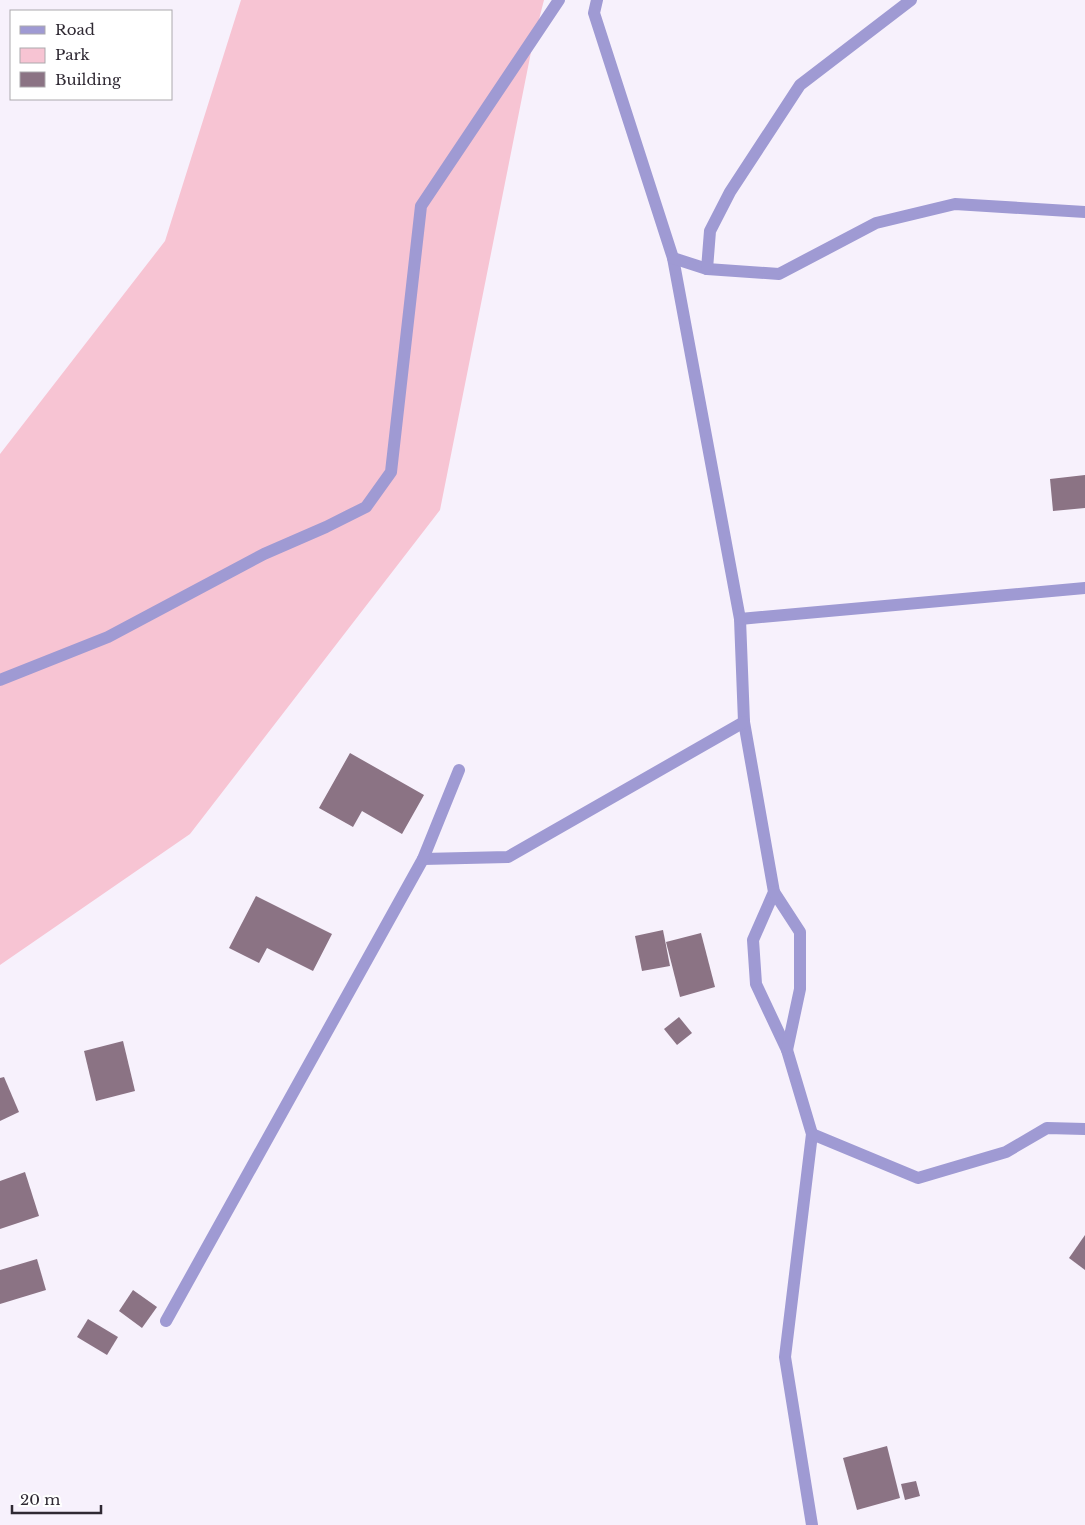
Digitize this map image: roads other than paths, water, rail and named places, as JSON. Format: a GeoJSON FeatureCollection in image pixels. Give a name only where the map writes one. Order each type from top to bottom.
{"type":"FeatureCollection","features":[{"type":"Feature","properties":{"kind":"street"},"geometry":{"type":"LineString","coordinates":[[0,680],[108,638],[264,554],[326,528],[366,507],[391,472],[421,206],[559,0]]}},
{"type":"Feature","properties":{"kind":"street"},"geometry":{"type":"LineString","coordinates":[[597,0],[594,13],[673,258],[740,619],[744,722],[774,892],[800,932],[800,989],[786,1050]]}},
{"type":"Feature","properties":{"kind":"street"},"geometry":{"type":"LineString","coordinates":[[707,269],[710,231],[730,192],[800,85],[911,0]]}},
{"type":"Feature","properties":{"kind":"street"},"geometry":{"type":"LineString","coordinates":[[673,258],[707,269],[779,274],[876,223],[955,204],[1085,212]]}},
{"type":"Feature","properties":{"kind":"street"},"geometry":{"type":"LineString","coordinates":[[740,619],[1085,588]]}},
{"type":"Feature","properties":{"kind":"street"},"geometry":{"type":"LineString","coordinates":[[424,859],[508,857],[744,722]]}},
{"type":"Feature","properties":{"kind":"street"},"geometry":{"type":"LineString","coordinates":[[166,1321],[424,859],[459,770]]}},
{"type":"Feature","properties":{"kind":"street"},"geometry":{"type":"LineString","coordinates":[[774,892],[753,940],[756,984],[786,1050],[812,1134],[785,1357],[812,1525]]}},
{"type":"Feature","properties":{"kind":"street"},"geometry":{"type":"LineString","coordinates":[[812,1134],[918,1178],[1006,1152],[1047,1128],[1085,1129]]}}]}
